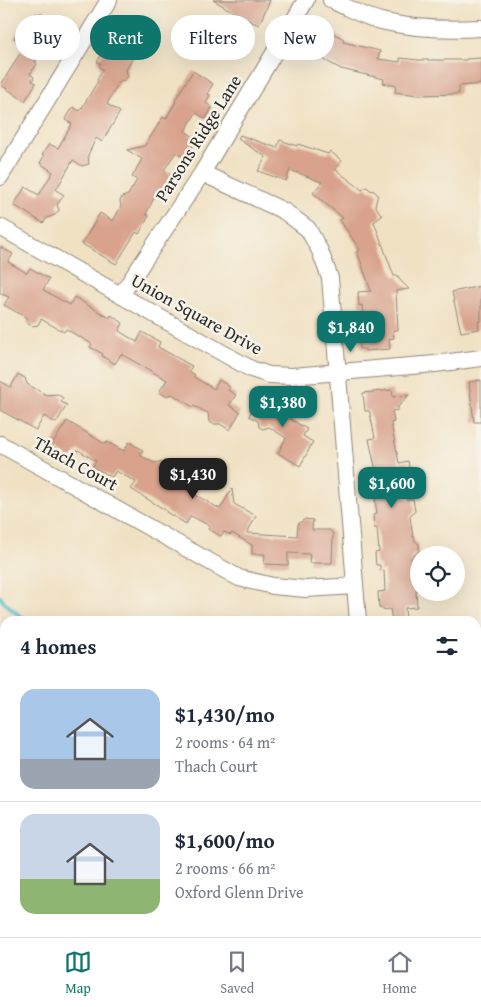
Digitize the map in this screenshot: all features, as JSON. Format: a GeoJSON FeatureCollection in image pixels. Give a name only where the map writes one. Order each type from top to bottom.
{"type":"FeatureCollection","features":[{"type":"Feature","properties":{"kind":"street"},"geometry":{"type":"LineString","coordinates":[[0,177],[109,0]]}},
{"type":"Feature","properties":{"kind":"street","name":"Parsons Ridge Lane"},"geometry":{"type":"LineString","coordinates":[[121,295],[202,173],[306,0]]}},
{"type":"Feature","properties":{"kind":"street"},"geometry":{"type":"LineString","coordinates":[[331,0],[379,21],[403,26],[434,29],[481,28]]}},
{"type":"Feature","properties":{"kind":"street"},"geometry":{"type":"LineString","coordinates":[[202,173],[284,212],[308,230],[320,251],[330,278],[358,616]]}},
{"type":"Feature","properties":{"kind":"street","name":"Union Square Drive"},"geometry":{"type":"LineString","coordinates":[[0,227],[251,369],[269,375],[292,376],[435,364],[481,358]]}},
{"type":"Feature","properties":{"kind":"street","name":"Thach Court"},"geometry":{"type":"LineString","coordinates":[[0,444],[238,578],[273,586],[306,589],[355,586]]}},
{"type":"Feature","properties":{"kind":"building"},"geometry":{"type":"Polygon","coordinates":[[[213,0],[270,0],[259,25],[255,23],[255,15],[237,14],[213,0]]]}},
{"type":"Feature","properties":{"kind":"building"},"geometry":{"type":"Polygon","coordinates":[[[334,34],[344,39],[343,42],[380,51],[378,59],[400,62],[400,58],[466,60],[481,58],[481,84],[459,86],[459,94],[418,95],[395,92],[396,85],[383,83],[384,79],[341,69],[325,60],[334,60],[334,34]]]}},
{"type":"Feature","properties":{"kind":"building"},"geometry":{"type":"Polygon","coordinates":[[[16,60],[36,60],[35,62],[37,64],[30,74],[34,77],[32,81],[36,83],[25,101],[1,85],[16,60]]]}},
{"type":"Feature","properties":{"kind":"building"},"geometry":{"type":"Polygon","coordinates":[[[98,60],[132,60],[126,70],[128,76],[125,80],[119,82],[107,104],[120,112],[102,142],[96,138],[88,155],[89,164],[82,166],[73,160],[56,190],[64,195],[57,205],[59,210],[43,223],[14,205],[25,187],[39,195],[53,172],[40,163],[44,156],[42,155],[49,144],[58,148],[72,124],[65,120],[73,107],[80,111],[98,81],[103,69],[99,67],[101,64],[97,62],[98,60]]]}},
{"type":"Feature","properties":{"kind":"building"},"geometry":{"type":"Polygon","coordinates":[[[193,71],[213,84],[207,94],[210,95],[206,103],[212,107],[206,119],[196,113],[185,131],[197,139],[185,158],[176,152],[164,170],[172,175],[159,193],[157,192],[146,214],[149,216],[139,234],[136,232],[116,264],[82,244],[100,213],[113,221],[121,206],[120,201],[122,197],[128,195],[137,180],[132,177],[142,159],[127,150],[146,144],[163,117],[166,119],[193,71]]]}},
{"type":"Feature","properties":{"kind":"building"},"geometry":{"type":"Polygon","coordinates":[[[240,135],[277,148],[280,140],[328,154],[330,151],[342,161],[335,169],[362,190],[367,187],[378,195],[375,205],[382,216],[374,222],[394,276],[398,276],[409,289],[396,291],[398,330],[393,330],[394,338],[389,339],[390,349],[365,351],[365,349],[360,349],[359,331],[365,329],[362,305],[359,306],[358,292],[371,291],[357,251],[360,250],[340,220],[343,218],[313,193],[322,182],[290,170],[286,181],[258,171],[266,157],[238,139],[240,135]]]}},
{"type":"Feature","properties":{"kind":"building"},"geometry":{"type":"Polygon","coordinates":[[[0,247],[13,254],[8,262],[27,273],[30,268],[49,279],[43,290],[70,305],[74,297],[110,318],[111,315],[123,323],[119,331],[137,342],[142,332],[160,342],[158,347],[192,366],[189,371],[195,375],[194,377],[214,389],[219,380],[230,387],[228,390],[236,395],[229,405],[240,412],[230,430],[220,424],[209,422],[208,413],[193,407],[172,394],[166,396],[159,392],[167,380],[121,354],[115,364],[102,356],[103,354],[90,347],[92,344],[66,329],[64,332],[41,319],[38,325],[33,326],[28,324],[27,318],[4,305],[9,297],[0,293],[0,247]]]}},
{"type":"Feature","properties":{"kind":"building"},"geometry":{"type":"Polygon","coordinates":[[[481,286],[481,321],[478,322],[479,329],[461,332],[452,292],[481,286]]]}},
{"type":"Feature","properties":{"kind":"building"},"geometry":{"type":"Polygon","coordinates":[[[18,374],[25,378],[27,384],[46,395],[57,394],[63,398],[61,402],[67,405],[56,423],[44,416],[36,430],[0,410],[0,381],[11,387],[18,374]]]}},
{"type":"Feature","properties":{"kind":"building"},"geometry":{"type":"Polygon","coordinates":[[[481,380],[481,422],[474,422],[469,382],[481,380]]]}},
{"type":"Feature","properties":{"kind":"building"},"geometry":{"type":"Polygon","coordinates":[[[392,390],[393,397],[409,395],[398,407],[398,410],[392,411],[394,422],[391,423],[399,463],[408,461],[411,478],[406,478],[406,499],[413,499],[415,511],[410,517],[413,537],[419,544],[419,546],[410,546],[410,601],[417,601],[417,607],[405,608],[406,616],[391,616],[390,609],[383,610],[383,608],[379,608],[378,592],[385,591],[384,570],[380,571],[380,565],[376,565],[375,553],[379,552],[377,528],[374,528],[373,515],[377,514],[372,476],[377,476],[369,439],[375,438],[370,413],[365,411],[363,393],[392,390]]]}},
{"type":"Feature","properties":{"kind":"building"},"geometry":{"type":"Polygon","coordinates":[[[276,398],[294,408],[292,412],[294,413],[290,419],[307,429],[303,436],[313,442],[300,466],[278,453],[286,438],[269,427],[263,429],[259,427],[258,421],[249,416],[257,399],[266,404],[268,400],[273,402],[276,398]]]}},
{"type":"Feature","properties":{"kind":"building"},"geometry":{"type":"Polygon","coordinates":[[[67,421],[105,444],[107,442],[124,451],[129,442],[143,450],[140,455],[154,463],[163,461],[168,464],[169,469],[180,475],[175,483],[220,509],[232,489],[234,504],[256,516],[247,533],[297,536],[298,524],[305,519],[313,520],[312,530],[330,530],[333,534],[332,563],[309,563],[310,554],[288,553],[288,565],[264,564],[265,554],[252,554],[252,545],[232,533],[231,535],[224,532],[221,536],[208,529],[210,526],[191,516],[186,524],[131,489],[136,482],[116,471],[112,477],[93,467],[96,461],[78,450],[72,459],[51,446],[67,421]]]}},
{"type":"Feature","properties":{"kind":"waterway"},"geometry":{"type":"LineString","coordinates":[[0,597],[20,616]]}}]}
